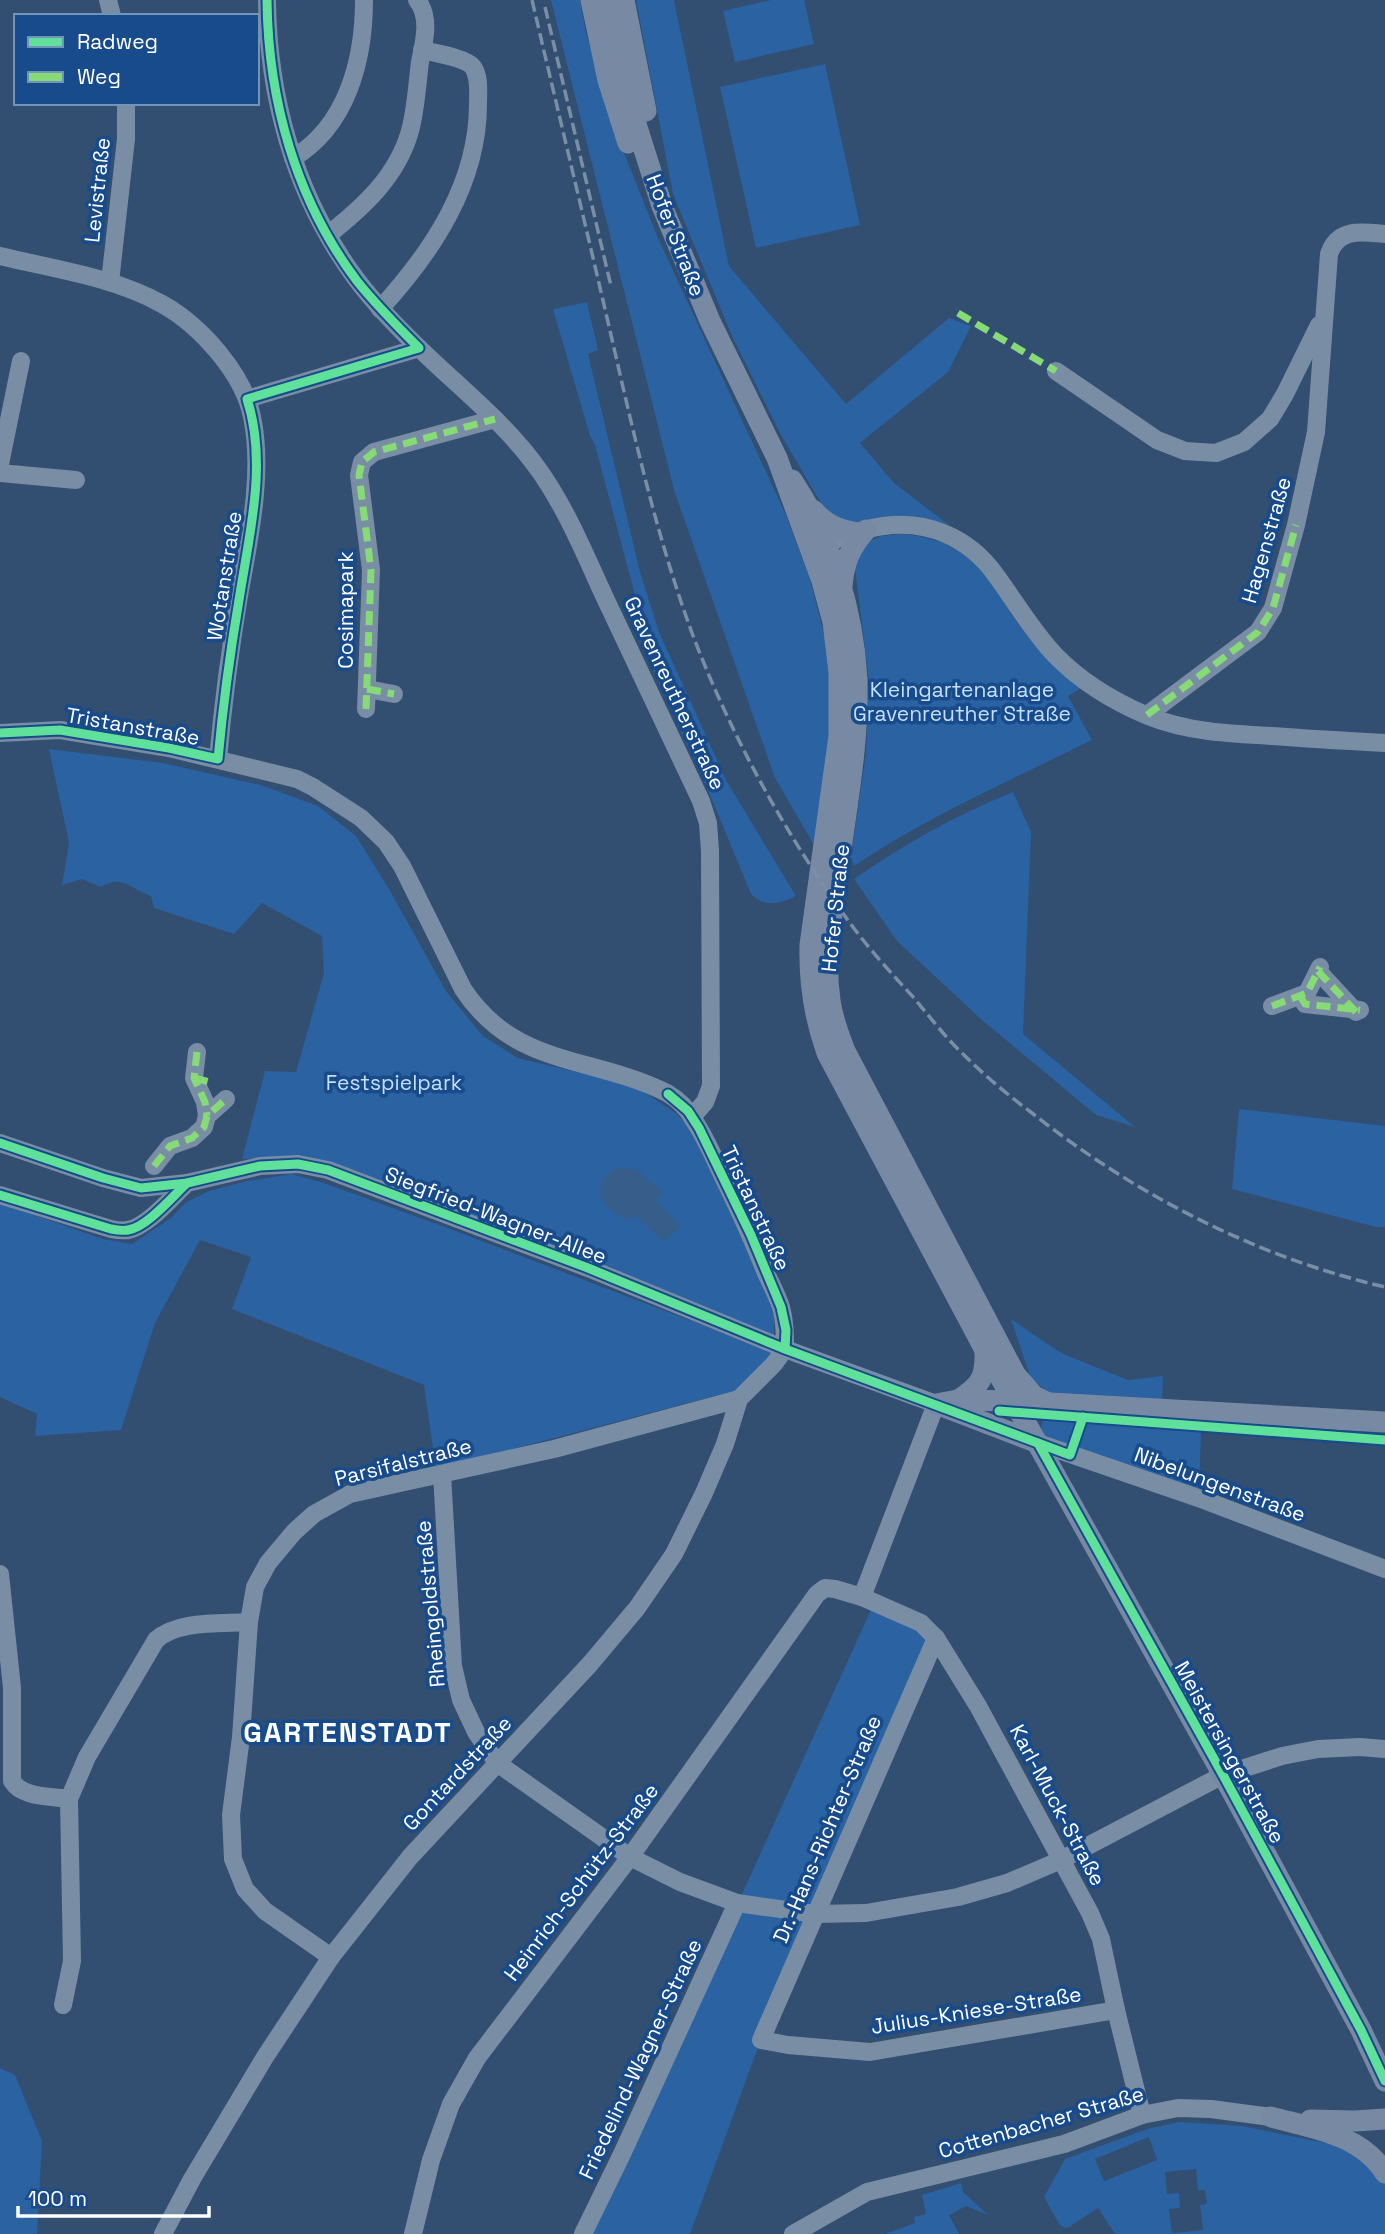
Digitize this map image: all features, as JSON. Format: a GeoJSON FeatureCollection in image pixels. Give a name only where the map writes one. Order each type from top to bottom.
{"type":"FeatureCollection","features":[{"type":"Feature","properties":{"kind":"main road"},"geometry":{"type":"LineString","coordinates":[[591,0],[605,68],[621,125],[641,177],[662,206]]}},
{"type":"Feature","properties":{"kind":"main road","name":"Hofer Straße"},"geometry":{"type":"LineString","coordinates":[[607,0],[635,121],[662,206],[710,321],[818,547],[842,588],[851,626],[857,680],[854,747],[828,949],[830,1003],[845,1051],[1015,1374],[1034,1396],[1046,1402]]}},
{"type":"Feature","properties":{"kind":"main road"},"geometry":{"type":"LineString","coordinates":[[624,0],[660,170],[662,206]]}},
{"type":"Feature","properties":{"kind":"main road","name":"Hofer Straße"},"geometry":{"type":"LineString","coordinates":[[777,458],[808,504],[818,547],[822,581],[833,622],[839,672],[839,736],[810,945],[810,978],[817,1025],[827,1053],[1014,1401]]}},
{"type":"Feature","properties":{"kind":"main road"},"geometry":{"type":"LineString","coordinates":[[808,504],[830,525],[840,530],[861,531],[847,558],[842,588]]}},
{"type":"Feature","properties":{"kind":"main road"},"geometry":{"type":"LineString","coordinates":[[958,1400],[978,1385],[983,1377],[985,1350]]}},
{"type":"Feature","properties":{"kind":"main road"},"geometry":{"type":"LineString","coordinates":[[936,1404],[958,1400],[1046,1402],[1385,1422]]}},
{"type":"Feature","properties":{"kind":"main road"},"geometry":{"type":"LineString","coordinates":[[978,1420],[982,1406],[990,1400]]}},
{"type":"Feature","properties":{"kind":"main road","name":"Meistersingerstraße"},"geometry":{"type":"LineString","coordinates":[[1014,1401],[1223,1774],[1361,2030],[1385,2081]]}},
{"type":"Feature","properties":{"kind":"main road"},"geometry":{"type":"LineString","coordinates":[[936,1404],[1038,1443]]}},
{"type":"Feature","properties":{"kind":"main road"},"geometry":{"type":"LineString","coordinates":[[1361,2030],[1385,2038]]}},
{"type":"Feature","properties":{"kind":"main road"},"geometry":{"type":"LineString","coordinates":[[1271,2117],[1334,2121],[1385,2119]]}},
{"type":"Feature","properties":{"kind":"main road"},"geometry":{"type":"LineString","coordinates":[[1271,2117],[1360,2146],[1372,2155],[1385,2172]]}},
{"type":"Feature","properties":{"kind":"main road"},"geometry":{"type":"LineString","coordinates":[[1312,2129],[1385,2134]]}},
{"type":"Feature","properties":{"kind":"street","name":"Gravenreutherstraße"},"geometry":{"type":"LineString","coordinates":[[267,0],[263,52],[293,158],[307,194],[328,235],[348,269],[380,309],[495,419],[533,461],[557,498],[580,544],[705,812],[710,851],[711,1086],[705,1102],[692,1116]]}},
{"type":"Feature","properties":{"kind":"street"},"geometry":{"type":"LineString","coordinates":[[293,158],[325,131],[348,94],[361,37],[364,0]]}},
{"type":"Feature","properties":{"kind":"street"},"geometry":{"type":"LineString","coordinates":[[328,235],[369,200],[399,157],[411,125],[422,50],[425,21],[417,0]]}},
{"type":"Feature","properties":{"kind":"street"},"geometry":{"type":"LineString","coordinates":[[380,309],[429,250],[449,215],[463,183],[476,130],[478,89],[476,74],[471,65],[422,50]]}},
{"type":"Feature","properties":{"kind":"street","name":"Levistraße"},"geometry":{"type":"LineString","coordinates":[[110,282],[126,139],[126,105]]}},
{"type":"Feature","properties":{"kind":"street","name":"Hagenstraße"},"geometry":{"type":"LineString","coordinates":[[1147,715],[1258,632],[1273,607],[1296,525],[1316,432],[1323,319],[1331,247],[1346,234],[1385,234]]}},
{"type":"Feature","properties":{"kind":"street","name":"Wotanstraße"},"geometry":{"type":"LineString","coordinates":[[0,256],[110,282],[162,305],[191,323],[215,348],[247,399],[257,456],[255,488],[223,696],[218,759]]}},
{"type":"Feature","properties":{"kind":"street","name":"Hagenstraße"},"geometry":{"type":"LineString","coordinates":[[1056,371],[1157,440],[1185,451],[1216,453],[1244,442],[1270,419],[1323,319]]}},
{"type":"Feature","properties":{"kind":"street"},"geometry":{"type":"LineString","coordinates":[[247,399],[419,348]]}},
{"type":"Feature","properties":{"kind":"street"},"geometry":{"type":"LineString","coordinates":[[0,464],[21,361]]}},
{"type":"Feature","properties":{"kind":"street","name":"Cosimapark"},"geometry":{"type":"LineString","coordinates":[[366,709],[371,570],[359,475],[362,462],[374,452],[495,419]]}},
{"type":"Feature","properties":{"kind":"street"},"geometry":{"type":"LineString","coordinates":[[0,473],[76,480]]}},
{"type":"Feature","properties":{"kind":"street"},"geometry":{"type":"LineString","coordinates":[[818,547],[882,526],[930,528],[969,546],[993,571],[1055,655],[1088,684],[1147,715],[1190,728],[1229,733],[1385,743]]}},
{"type":"Feature","properties":{"kind":"street","name":"Cosimapark"},"geometry":{"type":"LineString","coordinates":[[368,689],[394,694]]}},
{"type":"Feature","properties":{"kind":"street","name":"Tristanstraße"},"geometry":{"type":"LineString","coordinates":[[0,733],[60,730],[169,748],[305,783],[345,806],[378,832],[402,866],[463,989],[476,1008],[497,1028],[536,1050],[668,1094],[679,1101],[692,1116],[751,1235],[781,1307],[786,1330],[785,1349]]}},
{"type":"Feature","properties":{"kind":"street"},"geometry":{"type":"LineString","coordinates":[[1272,1006],[1307,993],[1319,969],[1358,1011],[1305,1004],[1300,996]]}},
{"type":"Feature","properties":{"kind":"street"},"geometry":{"type":"LineString","coordinates":[[154,1166],[170,1146],[192,1138],[204,1127],[207,1116],[205,1102],[194,1078],[197,1052]]}},
{"type":"Feature","properties":{"kind":"street"},"geometry":{"type":"LineString","coordinates":[[194,1078],[215,1083]]}},
{"type":"Feature","properties":{"kind":"street"},"geometry":{"type":"LineString","coordinates":[[207,1116],[226,1099]]}},
{"type":"Feature","properties":{"kind":"street","name":"Siegfried-Wagner-Allee"},"geometry":{"type":"LineString","coordinates":[[0,1143],[141,1188],[187,1183],[260,1166],[298,1164],[328,1170],[588,1268],[785,1349],[936,1404]]}},
{"type":"Feature","properties":{"kind":"street"},"geometry":{"type":"LineString","coordinates":[[0,1195],[111,1229],[128,1230],[148,1219],[187,1183]]}},
{"type":"Feature","properties":{"kind":"street","name":"Gontardstraße"},"geometry":{"type":"LineString","coordinates":[[163,2234],[192,2179],[265,2057],[331,1957],[410,1857],[590,1664],[638,1608],[674,1554],[704,1493],[726,1444],[739,1399],[785,1349]]}},
{"type":"Feature","properties":{"kind":"street","name":"Parsifalstraße"},"geometry":{"type":"LineString","coordinates":[[331,1957],[265,1911],[246,1889],[233,1859],[232,1815],[252,1599],[260,1576],[277,1551],[314,1514],[351,1494],[554,1449],[739,1399]]}},
{"type":"Feature","properties":{"kind":"street"},"geometry":{"type":"LineString","coordinates":[[862,1597],[936,1404]]}},
{"type":"Feature","properties":{"kind":"street","name":"Nibelungenstraße"},"geometry":{"type":"LineString","coordinates":[[1038,1443],[1205,1500],[1385,1569]]}},
{"type":"Feature","properties":{"kind":"street","name":"Rheingoldstraße"},"geometry":{"type":"LineString","coordinates":[[442,1474],[453,1666],[461,1700],[496,1763]]}},
{"type":"Feature","properties":{"kind":"street"},"geometry":{"type":"LineString","coordinates":[[0,1574],[12,1688],[12,1781],[15,1786],[28,1793],[69,1798]]}},
{"type":"Feature","properties":{"kind":"street","name":"Heinrich-Schütz-Straße"},"geometry":{"type":"LineString","coordinates":[[413,2234],[431,2160],[443,2127],[477,2058],[630,1857],[817,1594],[825,1588],[835,1588]]}},
{"type":"Feature","properties":{"kind":"street","name":"Karl-Muck-Straße"},"geometry":{"type":"LineString","coordinates":[[835,1588],[921,1623],[936,1638],[978,1706],[1090,1913],[1101,1939],[1142,2115]]}},
{"type":"Feature","properties":{"kind":"street"},"geometry":{"type":"LineString","coordinates":[[63,2004],[72,1961],[69,1798],[87,1757],[156,1640],[165,1631],[178,1627],[250,1622]]}},
{"type":"Feature","properties":{"kind":"street","name":"Dr.-Hans-Richter-Straße"},"geometry":{"type":"LineString","coordinates":[[761,2040],[936,1638]]}},
{"type":"Feature","properties":{"kind":"street"},"geometry":{"type":"LineString","coordinates":[[496,1763],[630,1857],[680,1882],[737,1903],[815,1914],[866,1913],[958,1898],[1007,1883],[1061,1860],[1223,1774],[1282,1756],[1318,1749],[1360,1746],[1385,1749]]}},
{"type":"Feature","properties":{"kind":"street","name":"Friedelind-Wagner-Straße"},"geometry":{"type":"LineString","coordinates":[[583,2234],[737,1903]]}},
{"type":"Feature","properties":{"kind":"street","name":"Julius-Kniese-Straße"},"geometry":{"type":"LineString","coordinates":[[761,2040],[870,2052],[1116,2010]]}},
{"type":"Feature","properties":{"kind":"street","name":"Cottenbacher Straße"},"geometry":{"type":"LineString","coordinates":[[793,2234],[867,2192],[1065,2144],[1142,2115],[1189,2108],[1271,2117]]}},
{"type":"Feature","properties":{"kind":"green space"},"geometry":{"type":"Polygon","coordinates":[[[551,0],[580,0],[586,33],[617,135],[658,238],[786,515],[810,579],[829,654],[831,740],[814,845],[775,778],[674,490],[551,0]]]}},
{"type":"Feature","properties":{"kind":"green space"},"geometry":{"type":"Polygon","coordinates":[[[636,0],[674,0],[729,266],[846,404],[949,318],[971,326],[948,372],[860,443],[894,483],[949,525],[891,517],[859,525],[829,517],[781,435],[732,336],[673,194],[636,0]]]}},
{"type":"Feature","properties":{"kind":"green space"},"geometry":{"type":"Polygon","coordinates":[[[771,0],[804,0],[814,44],[735,62],[723,11],[771,0]]]}},
{"type":"Feature","properties":{"kind":"green space"},"geometry":{"type":"Polygon","coordinates":[[[825,64],[860,225],[756,248],[720,87],[825,64]]]}},
{"type":"Feature","properties":{"kind":"green space"},"geometry":{"type":"Polygon","coordinates":[[[587,302],[598,350],[588,354],[640,572],[659,632],[726,780],[796,896],[784,901],[767,903],[751,894],[708,790],[627,613],[636,610],[634,591],[595,445],[590,436],[553,309],[587,302]]]}},
{"type":"Feature","properties":{"kind":"green space","name":"Kleingartenanlage Gravenreuther Straße"},"geometry":{"type":"Polygon","coordinates":[[[902,534],[946,544],[976,565],[1036,646],[1081,688],[1068,696],[1092,740],[941,814],[854,866],[851,857],[866,753],[869,681],[855,568],[861,546],[881,536],[902,534]]]}},
{"type":"Feature","properties":{"kind":"green space","name":"Festspielpark"},"geometry":{"type":"Polygon","coordinates":[[[49,749],[163,763],[261,785],[318,806],[356,836],[446,991],[483,1036],[518,1058],[635,1086],[677,1114],[696,1134],[774,1307],[774,1336],[357,1171],[329,1164],[242,1159],[265,1071],[296,1072],[324,973],[322,936],[262,903],[234,934],[154,908],[151,896],[121,882],[101,887],[82,879],[62,885],[69,843],[49,749]]]}},
{"type":"Feature","properties":{"kind":"green space"},"geometry":{"type":"Polygon","coordinates":[[[1013,792],[1031,832],[1023,1034],[1135,1127],[1096,1115],[982,1020],[897,941],[854,879],[931,831],[1013,792]]]}},
{"type":"Feature","properties":{"kind":"green space"},"geometry":{"type":"Polygon","coordinates":[[[1239,1109],[1385,1126],[1385,1227],[1376,1227],[1232,1189],[1239,1109]]]}},
{"type":"Feature","properties":{"kind":"green space"},"geometry":{"type":"Polygon","coordinates":[[[292,1174],[448,1228],[773,1352],[745,1388],[436,1469],[424,1385],[232,1309],[251,1257],[200,1240],[155,1323],[121,1430],[35,1436],[37,1414],[0,1397],[0,1203],[103,1239],[132,1244],[171,1218],[185,1203],[209,1191],[247,1181],[292,1174]]]}},
{"type":"Feature","properties":{"kind":"green space"},"geometry":{"type":"Polygon","coordinates":[[[1011,1319],[1061,1353],[1128,1380],[1163,1376],[1162,1404],[1057,1398],[1031,1379],[1011,1319]]]}},
{"type":"Feature","properties":{"kind":"green space"},"geometry":{"type":"Polygon","coordinates":[[[1043,1418],[1201,1432],[1199,1492],[1039,1439],[1043,1418]]]}},
{"type":"Feature","properties":{"kind":"green space"},"geometry":{"type":"Polygon","coordinates":[[[874,1603],[936,1638],[761,2039],[690,2234],[583,2234],[738,1903],[874,1603]]]}},
{"type":"Feature","properties":{"kind":"green space"},"geometry":{"type":"Polygon","coordinates":[[[0,2068],[15,2075],[42,2141],[37,2234],[0,2234],[0,2068]]]}},
{"type":"Feature","properties":{"kind":"green space"},"geometry":{"type":"Polygon","coordinates":[[[1180,2122],[1242,2126],[1331,2144],[1353,2152],[1385,2180],[1385,2234],[1115,2234],[1098,2208],[1069,2227],[1065,2228],[1059,2224],[1044,2197],[1065,2159],[1147,2129],[1180,2122]],[[1149,2137],[1095,2159],[1104,2181],[1157,2160],[1149,2137]],[[1196,2169],[1165,2172],[1167,2194],[1179,2193],[1180,2208],[1169,2209],[1172,2233],[1203,2230],[1200,2205],[1207,2204],[1205,2190],[1198,2190],[1196,2169]]]}},
{"type":"Feature","properties":{"kind":"green space"},"geometry":{"type":"Polygon","coordinates":[[[961,2183],[963,2192],[988,2215],[966,2206],[949,2215],[959,2234],[885,2234],[915,2223],[914,2217],[926,2214],[922,2195],[961,2183]]]}},
{"type":"Feature","properties":{"kind":"shaded area"},"geometry":{"type":"Polygon","coordinates":[[[620,1167],[637,1170],[664,1194],[656,1201],[681,1226],[664,1242],[636,1216],[628,1220],[615,1214],[600,1196],[605,1177],[620,1167]]]}},
{"type":"Feature","properties":{"kind":"railway"},"geometry":{"type":"LineString","coordinates":[[532,0],[635,439],[655,518],[679,595],[707,671],[742,747],[803,855],[865,942],[956,1047],[1005,1092],[1072,1143],[1113,1171],[1199,1220],[1290,1259],[1385,1287]]}},
{"type":"Feature","properties":{"kind":"railway"},"geometry":{"type":"LineString","coordinates":[[545,7],[611,286]]}},
{"type":"Feature","properties":{"kind":"marked path"},"geometry":{"type":"LineString","coordinates":[[958,313],[1056,371]]}},
{"type":"Feature","properties":{"kind":"marked path"},"geometry":{"type":"LineString","coordinates":[[366,709],[371,570],[359,475],[362,462],[374,452],[495,419]]}},
{"type":"Feature","properties":{"kind":"marked path"},"geometry":{"type":"LineString","coordinates":[[1147,715],[1258,632],[1273,608],[1296,525]]}},
{"type":"Feature","properties":{"kind":"marked path"},"geometry":{"type":"LineString","coordinates":[[367,689],[394,694]]}},
{"type":"Feature","properties":{"kind":"marked path"},"geometry":{"type":"LineString","coordinates":[[1272,1006],[1307,993],[1320,967]]}},
{"type":"Feature","properties":{"kind":"marked path"},"geometry":{"type":"LineString","coordinates":[[1318,971],[1356,1012]]}},
{"type":"Feature","properties":{"kind":"marked path"},"geometry":{"type":"LineString","coordinates":[[1300,996],[1305,1004],[1360,1010]]}},
{"type":"Feature","properties":{"kind":"marked path"},"geometry":{"type":"LineString","coordinates":[[197,1052],[194,1078],[205,1102],[207,1116]]}},
{"type":"Feature","properties":{"kind":"marked path"},"geometry":{"type":"LineString","coordinates":[[194,1078],[214,1083]]}},
{"type":"Feature","properties":{"kind":"marked path"},"geometry":{"type":"LineString","coordinates":[[154,1166],[170,1146],[192,1138],[204,1127],[207,1116],[226,1099]]}},
{"type":"Feature","properties":{"kind":"cycle path"},"geometry":{"type":"LineString","coordinates":[[0,733],[60,730],[218,759],[230,659],[255,499],[256,448],[247,399],[419,348],[357,281],[317,217],[302,183],[280,111],[273,75],[267,0]]}},
{"type":"Feature","properties":{"kind":"cycle path"},"geometry":{"type":"LineString","coordinates":[[668,1094],[688,1111],[699,1128],[751,1235],[781,1307],[786,1330],[785,1349]]}},
{"type":"Feature","properties":{"kind":"cycle path"},"geometry":{"type":"LineString","coordinates":[[0,1143],[141,1188],[187,1183],[260,1166],[298,1164],[328,1170],[588,1268],[785,1349],[1070,1455],[1083,1417]]}},
{"type":"Feature","properties":{"kind":"cycle path"},"geometry":{"type":"LineString","coordinates":[[0,1195],[111,1229],[126,1230],[151,1218],[187,1183]]}},
{"type":"Feature","properties":{"kind":"cycle path"},"geometry":{"type":"LineString","coordinates":[[999,1411],[1385,1440]]}},
{"type":"Feature","properties":{"kind":"cycle path"},"geometry":{"type":"LineString","coordinates":[[1038,1443],[1223,1775],[1361,2030],[1385,2081]]}},
{"type":"Feature","properties":{"kind":"district","name":"GARTENSTADT"},"geometry":{"type":"Point","coordinates":[348,1732]}}]}
